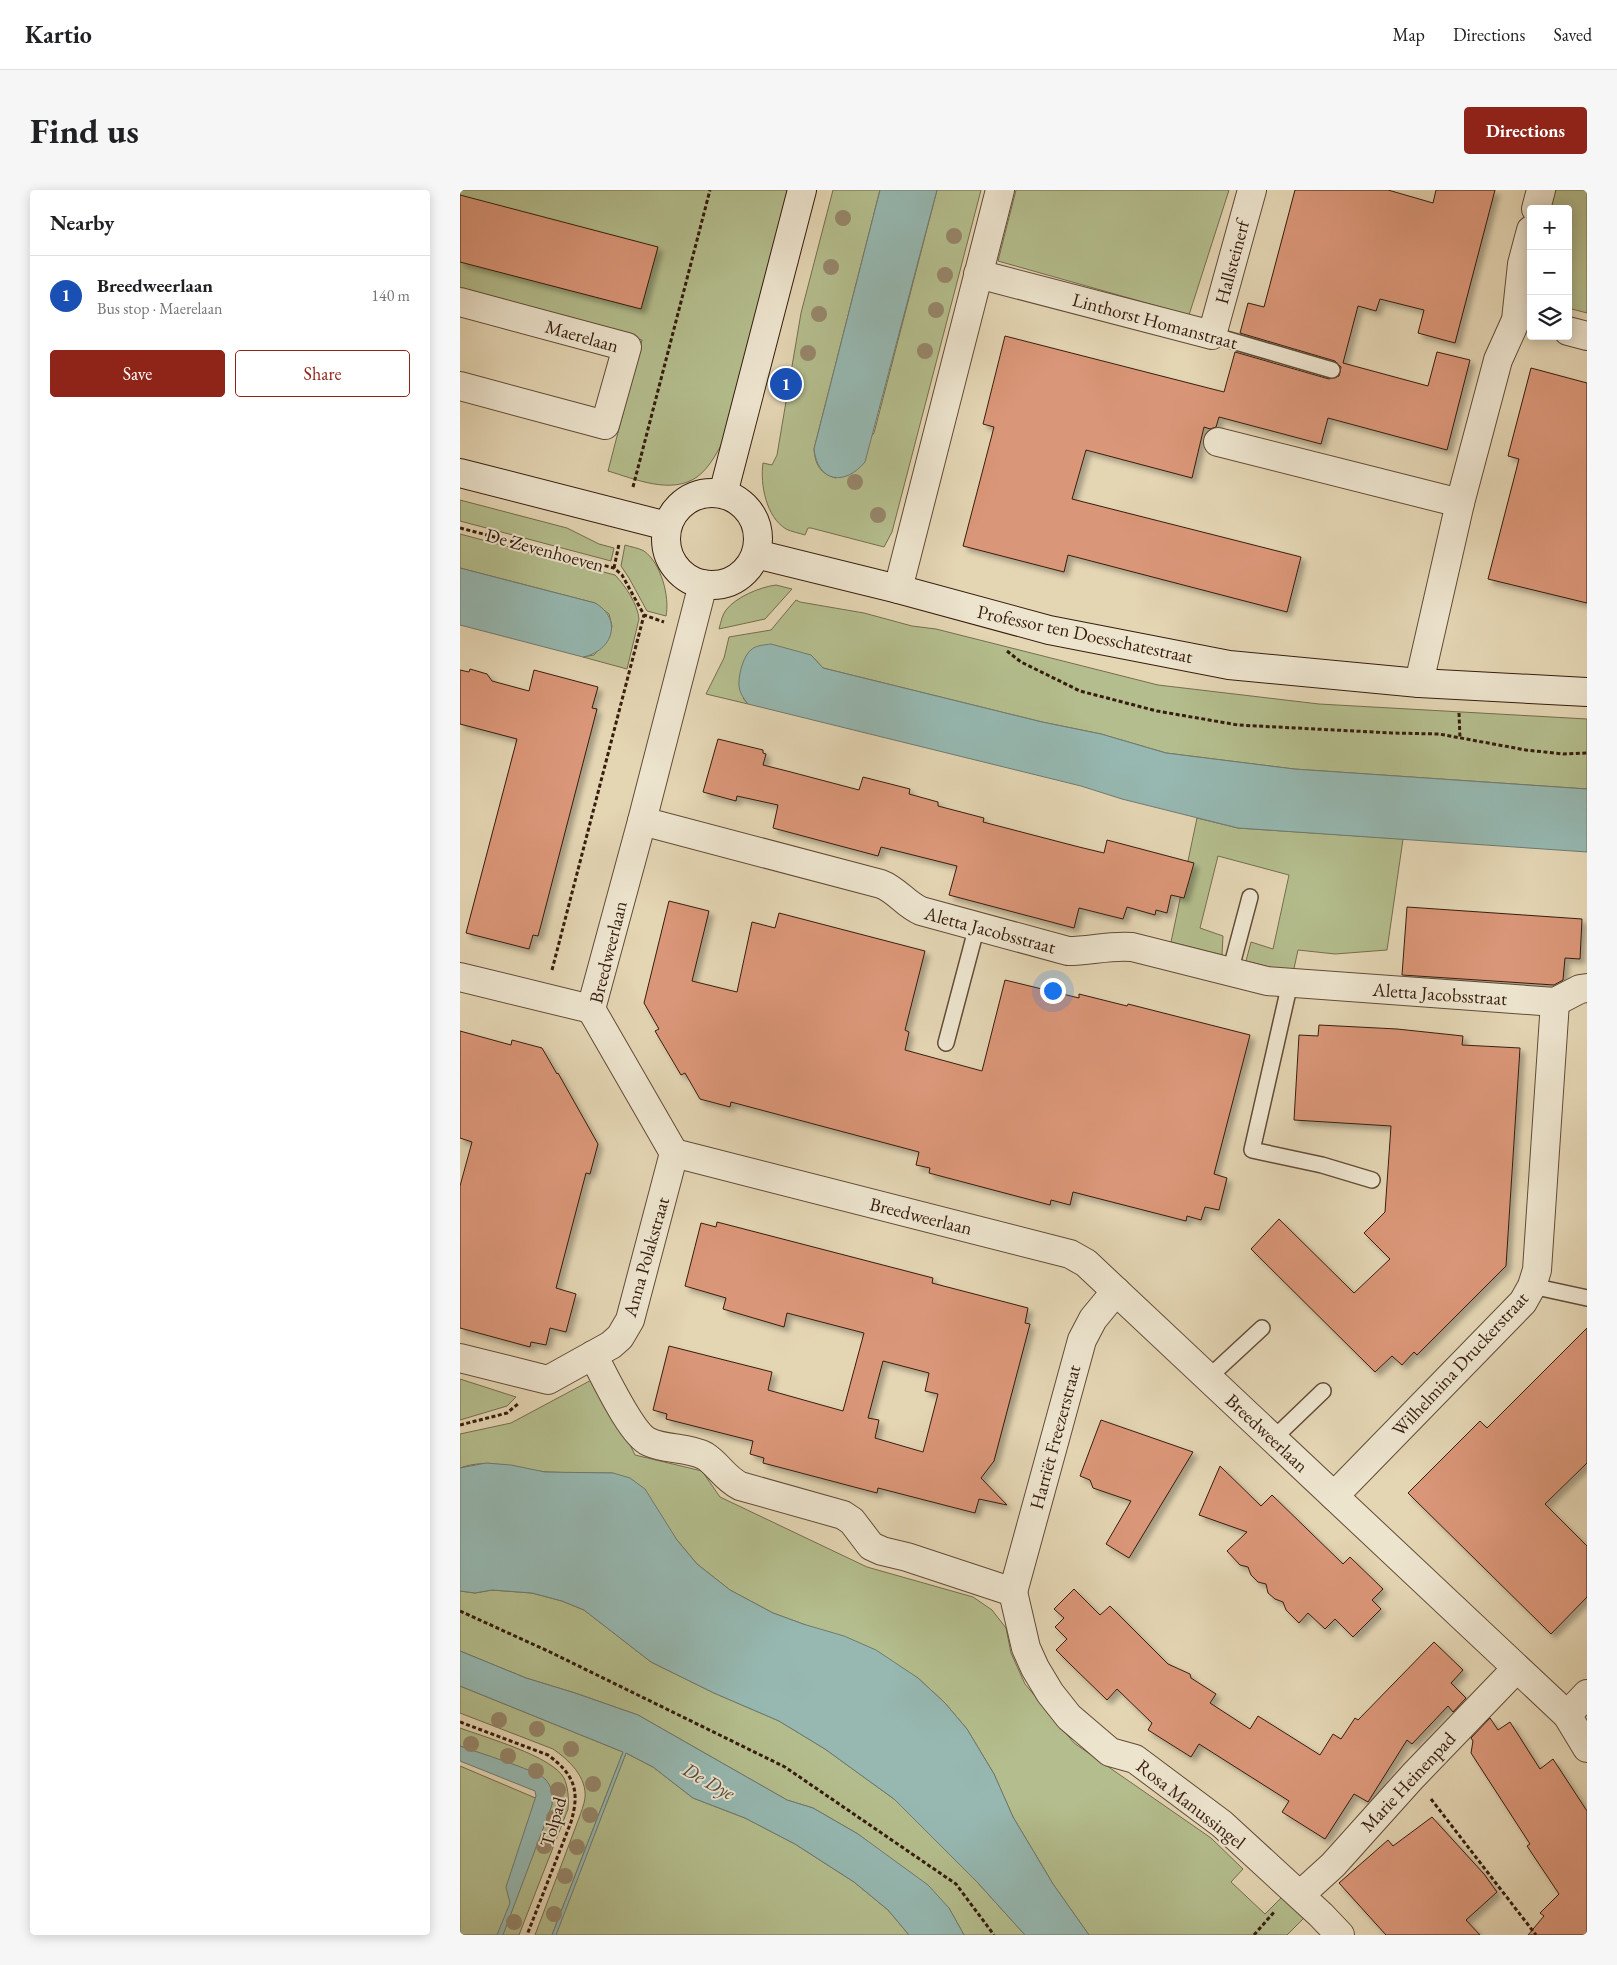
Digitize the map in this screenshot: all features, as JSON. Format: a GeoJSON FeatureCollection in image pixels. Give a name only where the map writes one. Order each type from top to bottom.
{"type":"FeatureCollection","features":[{"type":"Feature","properties":{"kind":"street"},"geometry":{"type":"LineString","coordinates":[[723,494],[802,190]]}},
{"type":"Feature","properties":{"kind":"street"},"geometry":{"type":"LineString","coordinates":[[898,589],[1000,190]]}},
{"type":"Feature","properties":{"kind":"street","name":"Hallsteinerf"},"geometry":{"type":"LineString","coordinates":[[1212,335],[1252,190]]}},
{"type":"Feature","properties":{"kind":"street"},"geometry":{"type":"LineString","coordinates":[[1537,205],[1541,190]]}},
{"type":"Feature","properties":{"kind":"street"},"geometry":{"type":"LineString","coordinates":[[1419,683],[1460,503],[1498,360],[1523,321],[1522,264],[1527,245]]}},
{"type":"Feature","properties":{"kind":"street","name":"Linthorst Homanstraat"},"geometry":{"type":"LineString","coordinates":[[978,274],[1212,335]]}},
{"type":"Feature","properties":{"kind":"street","name":"Maerelaan"},"geometry":{"type":"LineString","coordinates":[[460,302],[627,347],[605,425],[460,386]]}},
{"type":"Feature","properties":{"kind":"street"},"geometry":{"type":"LineString","coordinates":[[1572,333],[1587,336]]}},
{"type":"Feature","properties":{"kind":"street"},"geometry":{"type":"LineString","coordinates":[[1218,442],[1460,503]]}},
{"type":"Feature","properties":{"kind":"street"},"geometry":{"type":"LineString","coordinates":[[460,473],[668,526]]}},
{"type":"Feature","properties":{"kind":"street"},"geometry":{"type":"LineString","coordinates":[[700,494],[723,494],[740,502],[752,516],[758,535],[756,554],[748,568],[735,579],[719,584],[703,584],[686,577],[672,563],[666,545],[668,526],[679,506],[700,494]]}},
{"type":"Feature","properties":{"kind":"street","name":"Professor ten Doesschatestraat"},"geometry":{"type":"LineString","coordinates":[[756,554],[898,589],[1048,630],[1229,665],[1419,683],[1587,692]]}},
{"type":"Feature","properties":{"kind":"street","name":"Breedweerlaan"},"geometry":{"type":"LineString","coordinates":[[703,584],[591,1009],[674,1153],[1070,1254],[1086,1263],[1567,1715],[1587,1748]]}},
{"type":"Feature","properties":{"kind":"street","name":"Aletta Jacobsstraat"},"geometry":{"type":"LineString","coordinates":[[642,821],[882,884],[892,888],[912,908],[1068,951],[1081,951],[1119,945],[1132,946],[1267,981],[1554,1002]]}},
{"type":"Feature","properties":{"kind":"street"},"geometry":{"type":"LineString","coordinates":[[460,976],[591,1009]]}},
{"type":"Feature","properties":{"kind":"street"},"geometry":{"type":"LineString","coordinates":[[1554,1002],[1580,989],[1587,988]]}},
{"type":"Feature","properties":{"kind":"street","name":"Wilhelmina Druckerstraat"},"geometry":{"type":"LineString","coordinates":[[1334,1496],[1523,1302],[1532,1286],[1537,1270],[1554,1002]]}},
{"type":"Feature","properties":{"kind":"street","name":"Anna Polakstraat"},"geometry":{"type":"LineString","coordinates":[[548,1380],[611,1345],[620,1337],[630,1320],[674,1153]]}},
{"type":"Feature","properties":{"kind":"street","name":"Harriët Freezerstraat"},"geometry":{"type":"LineString","coordinates":[[1013,1592],[1082,1340],[1093,1319],[1116,1291]]}},
{"type":"Feature","properties":{"kind":"street"},"geometry":{"type":"LineString","coordinates":[[593,1355],[636,1432],[648,1442],[703,1455],[713,1461],[729,1480],[740,1486],[843,1515],[852,1522],[871,1546],[882,1551],[907,1557],[1013,1592]]}},
{"type":"Feature","properties":{"kind":"street"},"geometry":{"type":"LineString","coordinates":[[460,1358],[548,1380]]}},
{"type":"Feature","properties":{"kind":"street","name":"Rosa Manussingel"},"geometry":{"type":"LineString","coordinates":[[1013,1592],[1026,1648],[1050,1693],[1069,1717],[1110,1752],[1135,1759],[1222,1824],[1300,1895],[1340,1935]]}},
{"type":"Feature","properties":{"kind":"street","name":"Marie Heinenpad"},"geometry":{"type":"LineString","coordinates":[[1300,1895],[1332,1865],[1413,1776],[1516,1668]]}},
{"type":"Feature","properties":{"kind":"street"},"geometry":{"type":"LineString","coordinates":[[1567,1715],[1587,1694]]}},
{"type":"Feature","properties":{"kind":"lane","name":"Linthorst Homanstraat"},"geometry":{"type":"LineString","coordinates":[[1212,335],[1332,370]]}},
{"type":"Feature","properties":{"kind":"lane"},"geometry":{"type":"LineString","coordinates":[[1230,972],[1250,897]]}},
{"type":"Feature","properties":{"kind":"lane"},"geometry":{"type":"LineString","coordinates":[[946,1043],[977,926]]}},
{"type":"Feature","properties":{"kind":"lane"},"geometry":{"type":"LineString","coordinates":[[1290,983],[1252,1150],[1322,1165],[1372,1180]]}},
{"type":"Feature","properties":{"kind":"lane"},"geometry":{"type":"LineString","coordinates":[[1532,1286],[1587,1298]]}},
{"type":"Feature","properties":{"kind":"lane"},"geometry":{"type":"LineString","coordinates":[[1208,1378],[1262,1328]]}},
{"type":"Feature","properties":{"kind":"lane"},"geometry":{"type":"LineString","coordinates":[[1273,1439],[1323,1392]]}},
{"type":"Feature","properties":{"kind":"path"},"geometry":{"type":"LineString","coordinates":[[626,516],[710,190]]}},
{"type":"Feature","properties":{"kind":"path","name":"De Zevenhoeven"},"geometry":{"type":"LineString","coordinates":[[460,528],[614,568],[622,575],[644,615]]}},
{"type":"Feature","properties":{"kind":"path"},"geometry":{"type":"LineString","coordinates":[[545,997],[644,615],[691,632]]}},
{"type":"Feature","properties":{"kind":"path"},"geometry":{"type":"LineString","coordinates":[[1000,645],[1022,662],[1080,691],[1157,711],[1238,725],[1392,734],[1439,734],[1526,750],[1563,754],[1587,753]]}},
{"type":"Feature","properties":{"kind":"path"},"geometry":{"type":"LineString","coordinates":[[460,1425],[507,1414],[548,1380]]}},
{"type":"Feature","properties":{"kind":"path"},"geometry":{"type":"LineString","coordinates":[[460,1611],[550,1652],[785,1767],[956,1884],[994,1935]]}},
{"type":"Feature","properties":{"kind":"path","name":"Tolpad"},"geometry":{"type":"LineString","coordinates":[[460,1722],[548,1755],[559,1763],[571,1778],[575,1790],[576,1805],[571,1822],[527,1935]]}},
{"type":"Feature","properties":{"kind":"path"},"geometry":{"type":"LineString","coordinates":[[1413,1776],[1536,1935]]}},
{"type":"Feature","properties":{"kind":"green space"},"geometry":{"type":"Polygon","coordinates":[[[460,190],[791,190],[728,433],[702,473],[687,482],[665,485],[653,484],[608,471],[642,340],[460,289],[460,190]]]}},
{"type":"Feature","properties":{"kind":"green space"},"geometry":{"type":"Polygon","coordinates":[[[833,190],[880,190],[814,449],[819,468],[826,474],[836,478],[874,433],[937,190],[981,190],[892,532],[884,547],[811,528],[808,528],[805,535],[786,529],[774,517],[769,508],[764,490],[763,463],[772,465],[777,455],[801,313],[833,190]]]}},
{"type":"Feature","properties":{"kind":"green space"},"geometry":{"type":"Polygon","coordinates":[[[1016,190],[1229,190],[1189,315],[998,261],[1016,190]]]}},
{"type":"Feature","properties":{"kind":"green space"},"geometry":{"type":"Polygon","coordinates":[[[1553,190],[1587,190],[1587,313],[1572,309],[1572,205],[1549,205],[1553,190]]]}},
{"type":"Feature","properties":{"kind":"green space"},"geometry":{"type":"Polygon","coordinates":[[[460,500],[567,528],[599,544],[614,548],[611,561],[460,521],[460,500]]]}},
{"type":"Feature","properties":{"kind":"green space"},"geometry":{"type":"Polygon","coordinates":[[[460,534],[615,575],[630,596],[639,619],[627,669],[583,657],[594,655],[609,638],[612,626],[609,614],[595,603],[460,568],[460,534]]]}},
{"type":"Feature","properties":{"kind":"green space"},"geometry":{"type":"Polygon","coordinates":[[[625,545],[644,551],[655,564],[665,590],[667,600],[666,616],[647,611],[621,566],[625,545]]]}},
{"type":"Feature","properties":{"kind":"green space"},"geometry":{"type":"Polygon","coordinates":[[[776,585],[792,589],[765,619],[719,629],[725,612],[730,605],[756,590],[776,585]]]}},
{"type":"Feature","properties":{"kind":"green space"},"geometry":{"type":"Polygon","coordinates":[[[796,600],[864,613],[912,626],[936,629],[1158,685],[1319,704],[1587,719],[1587,789],[1294,769],[1166,753],[1101,734],[1042,722],[823,668],[811,655],[743,698],[748,704],[706,694],[724,658],[729,637],[771,630],[796,600]]]}},
{"type":"Feature","properties":{"kind":"green space"},"geometry":{"type":"Polygon","coordinates":[[[1197,818],[1238,828],[1403,839],[1387,950],[1335,954],[1298,950],[1293,973],[1246,961],[1251,942],[1273,949],[1289,875],[1218,856],[1200,928],[1223,936],[1222,955],[1171,942],[1197,818]]]}},
{"type":"Feature","properties":{"kind":"green space"},"geometry":{"type":"Polygon","coordinates":[[[597,1377],[635,1455],[702,1471],[720,1497],[867,1567],[973,1597],[992,1610],[1006,1628],[1011,1653],[1025,1684],[1074,1743],[1211,1838],[1243,1869],[1231,1882],[1265,1914],[1282,1897],[1304,1918],[1287,1935],[1089,1935],[1053,1884],[1013,1817],[994,1774],[967,1729],[945,1703],[918,1678],[803,1624],[773,1613],[730,1590],[697,1564],[677,1540],[613,1473],[548,1472],[493,1464],[471,1465],[460,1468],[460,1434],[511,1423],[597,1377]]]}},
{"type":"Feature","properties":{"kind":"green space"},"geometry":{"type":"Polygon","coordinates":[[[460,1379],[516,1397],[507,1406],[460,1420],[460,1379]]]}},
{"type":"Feature","properties":{"kind":"green space"},"geometry":{"type":"Polygon","coordinates":[[[492,1590],[532,1593],[562,1601],[584,1610],[651,1662],[714,1693],[779,1721],[825,1749],[894,1799],[978,1883],[1025,1935],[964,1935],[949,1908],[858,1834],[813,1808],[787,1800],[638,1715],[526,1678],[460,1651],[460,1591],[475,1593],[492,1590]]]}},
{"type":"Feature","properties":{"kind":"green space"},"geometry":{"type":"Polygon","coordinates":[[[460,1686],[623,1752],[552,1935],[535,1935],[583,1806],[585,1790],[583,1783],[571,1764],[553,1749],[460,1713],[460,1686]]]}},
{"type":"Feature","properties":{"kind":"green space"},"geometry":{"type":"Polygon","coordinates":[[[460,1728],[516,1748],[546,1762],[564,1778],[566,1785],[568,1809],[519,1935],[460,1935],[460,1766],[552,1805],[539,1775],[460,1746],[460,1728]]]}},
{"type":"Feature","properties":{"kind":"green space"},"geometry":{"type":"Polygon","coordinates":[[[626,1753],[653,1767],[693,1798],[745,1818],[795,1844],[854,1882],[888,1910],[909,1935],[555,1935],[626,1753]]]}},
{"type":"Feature","properties":{"kind":"water"},"geometry":{"type":"Polygon","coordinates":[[[880,190],[937,190],[865,462],[849,475],[833,477],[821,469],[814,449],[880,190]]]}},
{"type":"Feature","properties":{"kind":"water"},"geometry":{"type":"Polygon","coordinates":[[[460,568],[595,603],[609,617],[611,634],[601,648],[593,654],[583,657],[460,625],[460,568]]]}},
{"type":"Feature","properties":{"kind":"water"},"geometry":{"type":"Polygon","coordinates":[[[771,644],[811,655],[823,668],[1042,722],[1101,734],[1166,753],[1294,769],[1587,789],[1587,852],[1238,828],[1122,799],[1081,786],[748,704],[739,688],[742,664],[749,651],[759,646],[771,644]]]}},
{"type":"Feature","properties":{"kind":"water"},"geometry":{"type":"Polygon","coordinates":[[[486,1463],[511,1465],[545,1472],[613,1473],[630,1478],[645,1489],[677,1540],[697,1564],[730,1590],[773,1613],[844,1636],[876,1650],[918,1678],[945,1703],[967,1729],[994,1774],[1013,1817],[1053,1884],[1089,1935],[1025,1935],[978,1883],[894,1799],[825,1749],[779,1721],[714,1693],[651,1662],[584,1610],[562,1601],[532,1593],[492,1590],[475,1593],[460,1591],[460,1468],[486,1463]]]}},
{"type":"Feature","properties":{"kind":"water","name":"De Dye"},"geometry":{"type":"Polygon","coordinates":[[[460,1651],[526,1678],[638,1715],[787,1800],[813,1808],[858,1834],[928,1885],[949,1908],[964,1935],[909,1935],[888,1910],[854,1882],[795,1844],[745,1818],[693,1798],[653,1767],[626,1753],[556,1935],[552,1935],[623,1752],[460,1686],[460,1651]]]}},
{"type":"Feature","properties":{"kind":"water"},"geometry":{"type":"Polygon","coordinates":[[[460,1746],[539,1775],[545,1779],[552,1791],[552,1805],[503,1935],[497,1935],[510,1903],[506,1887],[536,1796],[535,1791],[460,1761],[460,1746]]]}},
{"type":"Feature","properties":{"kind":"building"},"geometry":{"type":"Polygon","coordinates":[[[1295,190],[1388,190],[1433,203],[1436,190],[1495,190],[1455,343],[1418,333],[1424,310],[1380,299],[1376,311],[1358,306],[1343,363],[1428,386],[1437,352],[1470,360],[1447,450],[1328,418],[1321,444],[1219,417],[1216,427],[1210,429],[1204,427],[1192,478],[1086,450],[1072,499],[1301,557],[1287,612],[1068,555],[1064,572],[963,546],[994,427],[983,424],[1005,336],[1224,392],[1235,352],[1329,379],[1339,376],[1341,367],[1335,361],[1240,333],[1248,303],[1264,307],[1295,190]]]}},
{"type":"Feature","properties":{"kind":"building"},"geometry":{"type":"Polygon","coordinates":[[[460,195],[658,247],[641,309],[460,262],[460,195]]]}},
{"type":"Feature","properties":{"kind":"building"},"geometry":{"type":"Polygon","coordinates":[[[1531,368],[1587,383],[1587,603],[1488,579],[1519,459],[1508,456],[1531,368]]]}},
{"type":"Feature","properties":{"kind":"building"},"geometry":{"type":"Polygon","coordinates":[[[470,669],[487,674],[492,681],[529,691],[534,670],[598,687],[592,708],[597,709],[541,925],[538,936],[533,935],[529,949],[466,933],[517,739],[460,724],[460,670],[469,672],[470,669]]]}},
{"type":"Feature","properties":{"kind":"building"},"geometry":{"type":"Polygon","coordinates":[[[718,739],[763,750],[763,753],[766,754],[763,765],[859,790],[863,777],[910,789],[909,794],[938,802],[938,806],[984,818],[983,822],[1079,847],[1104,853],[1107,840],[1194,863],[1184,898],[1171,895],[1167,913],[1156,910],[1155,915],[1127,907],[1123,919],[1079,908],[1074,928],[949,895],[957,866],[881,847],[878,856],[773,828],[778,805],[737,796],[736,801],[703,792],[718,739]]]}},
{"type":"Feature","properties":{"kind":"building"},"geometry":{"type":"Polygon","coordinates":[[[669,901],[709,911],[692,981],[737,992],[752,922],[775,928],[779,913],[925,951],[905,1030],[909,1032],[905,1050],[982,1071],[1005,980],[1079,998],[1079,994],[1127,1006],[1128,1004],[1250,1035],[1214,1174],[1227,1178],[1219,1210],[1205,1207],[1201,1220],[1187,1216],[1186,1221],[1073,1192],[1070,1205],[1051,1200],[1050,1205],[929,1173],[930,1168],[916,1165],[919,1152],[731,1102],[730,1107],[700,1099],[685,1073],[681,1075],[655,1031],[659,1029],[644,1003],[669,901]]]}},
{"type":"Feature","properties":{"kind":"building"},"geometry":{"type":"Polygon","coordinates":[[[1407,907],[1582,919],[1580,959],[1565,958],[1563,980],[1554,985],[1402,975],[1407,907]]]}},
{"type":"Feature","properties":{"kind":"building"},"geometry":{"type":"Polygon","coordinates":[[[1319,1025],[1397,1029],[1463,1036],[1462,1045],[1520,1048],[1506,1266],[1417,1355],[1414,1352],[1402,1365],[1392,1356],[1375,1372],[1251,1249],[1279,1219],[1354,1293],[1390,1259],[1364,1233],[1385,1212],[1391,1126],[1294,1120],[1299,1035],[1318,1036],[1319,1025]]]}},
{"type":"Feature","properties":{"kind":"building"},"geometry":{"type":"Polygon","coordinates":[[[460,1031],[511,1045],[512,1040],[542,1048],[598,1144],[590,1174],[586,1173],[556,1288],[576,1294],[566,1332],[550,1328],[546,1345],[531,1342],[530,1347],[460,1328],[460,1186],[472,1142],[460,1138],[460,1031]]]}},
{"type":"Feature","properties":{"kind":"building"},"geometry":{"type":"Polygon","coordinates":[[[717,1222],[933,1278],[932,1283],[1028,1308],[1025,1323],[1030,1324],[994,1461],[981,1478],[1007,1505],[979,1499],[975,1513],[878,1488],[877,1493],[763,1463],[764,1458],[750,1454],[753,1441],[666,1419],[667,1414],[653,1410],[669,1346],[772,1372],[768,1390],[843,1411],[864,1333],[787,1313],[784,1327],[723,1309],[726,1298],[685,1286],[701,1223],[716,1227],[717,1222]],[[883,1361],[868,1418],[879,1420],[875,1438],[923,1452],[938,1394],[925,1391],[929,1373],[883,1361]]]}},
{"type":"Feature","properties":{"kind":"building"},"geometry":{"type":"Polygon","coordinates":[[[1587,1328],[1587,1463],[1545,1504],[1587,1546],[1587,1597],[1551,1634],[1408,1493],[1480,1421],[1487,1428],[1587,1328]]]}},
{"type":"Feature","properties":{"kind":"building"},"geometry":{"type":"Polygon","coordinates":[[[1101,1420],[1193,1452],[1129,1558],[1106,1544],[1131,1501],[1093,1488],[1090,1480],[1080,1476],[1101,1420]]]}},
{"type":"Feature","properties":{"kind":"building"},"geometry":{"type":"Polygon","coordinates":[[[1220,1466],[1261,1506],[1272,1495],[1343,1564],[1350,1557],[1383,1589],[1372,1600],[1381,1609],[1353,1637],[1335,1619],[1325,1629],[1308,1613],[1299,1623],[1286,1610],[1283,1602],[1275,1599],[1268,1593],[1266,1584],[1258,1582],[1251,1575],[1248,1567],[1240,1565],[1227,1551],[1247,1532],[1199,1515],[1220,1466]]]}},
{"type":"Feature","properties":{"kind":"building"},"geometry":{"type":"Polygon","coordinates":[[[1074,1589],[1100,1615],[1110,1606],[1168,1664],[1190,1674],[1191,1678],[1216,1694],[1210,1703],[1250,1729],[1258,1716],[1320,1755],[1333,1734],[1341,1739],[1355,1718],[1358,1720],[1434,1642],[1463,1670],[1451,1683],[1466,1698],[1453,1712],[1448,1706],[1412,1744],[1407,1740],[1368,1802],[1354,1794],[1325,1839],[1282,1812],[1289,1801],[1199,1744],[1191,1757],[1148,1730],[1152,1723],[1117,1689],[1107,1700],[1069,1663],[1056,1650],[1067,1639],[1055,1627],[1064,1618],[1054,1609],[1074,1589]]]}},
{"type":"Feature","properties":{"kind":"building"},"geometry":{"type":"Polygon","coordinates":[[[1490,1718],[1498,1730],[1510,1722],[1540,1769],[1553,1759],[1587,1811],[1587,1935],[1528,1935],[1544,1916],[1540,1913],[1559,1894],[1527,1846],[1530,1844],[1471,1753],[1473,1741],[1471,1738],[1490,1718]]]}},
{"type":"Feature","properties":{"kind":"building"},"geometry":{"type":"Polygon","coordinates":[[[1432,1817],[1484,1874],[1497,1892],[1466,1920],[1480,1935],[1386,1935],[1339,1883],[1388,1840],[1393,1846],[1432,1817]]]}},
{"type":"Feature","properties":{"kind":"place","name":"Breedweerlaan"},"geometry":{"type":"Point","coordinates":[786,384]}}]}
